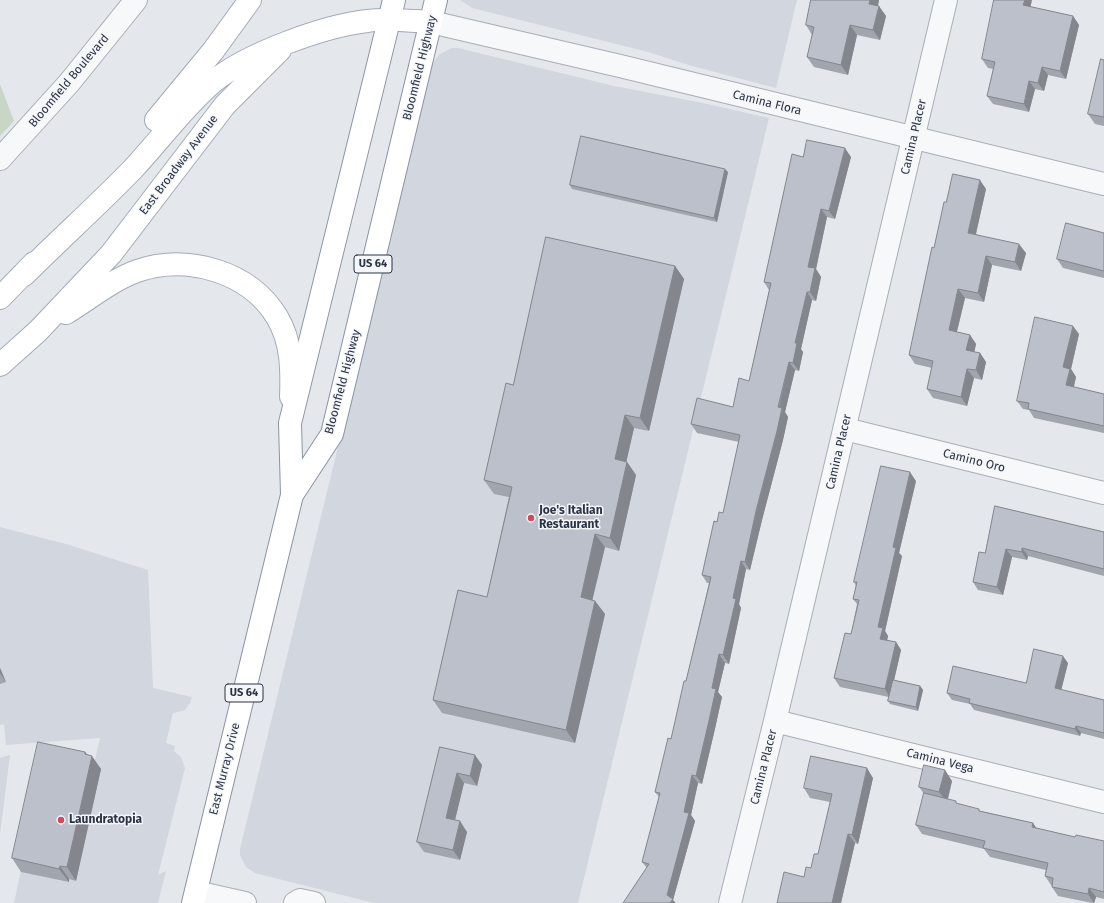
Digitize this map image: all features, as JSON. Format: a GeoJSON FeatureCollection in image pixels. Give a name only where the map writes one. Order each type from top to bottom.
{"type":"FeatureCollection","features":[{"type":"Feature","properties":{"kind":"main road"},"geometry":{"type":"LineString","coordinates":[[24,275],[180,92],[213,51],[250,0]]}},
{"type":"Feature","properties":{"kind":"main road","name":"Bloomfield Highway"},"geometry":{"type":"LineString","coordinates":[[292,495],[332,434],[436,0]]}},
{"type":"Feature","properties":{"kind":"main road","name":"East Broadway Avenue"},"geometry":{"type":"LineString","coordinates":[[0,365],[38,331],[112,254],[225,105],[286,44],[325,30],[366,21],[392,10],[430,22]]}},
{"type":"Feature","properties":{"kind":"main road","name":"US 64"},"geometry":{"type":"LineString","coordinates":[[292,495],[290,423],[392,10]]}},
{"type":"Feature","properties":{"kind":"main road"},"geometry":{"type":"LineString","coordinates":[[0,298],[133,169],[179,115],[213,82],[250,58],[286,44]]}},
{"type":"Feature","properties":{"kind":"main road"},"geometry":{"type":"LineString","coordinates":[[38,331],[112,284],[137,272],[158,266],[182,265],[216,270],[228,275],[248,287],[263,301],[277,318],[287,341],[292,365],[290,423]]}},
{"type":"Feature","properties":{"kind":"main road","name":"East Murray Drive"},"geometry":{"type":"LineString","coordinates":[[194,897],[292,495]]}},
{"type":"Feature","properties":{"kind":"street","name":"Bloomfield Boulevard"},"geometry":{"type":"LineString","coordinates":[[0,159],[65,88],[136,0]]}},
{"type":"Feature","properties":{"kind":"street","name":"Camina Placer"},"geometry":{"type":"LineString","coordinates":[[730,903],[845,429],[946,0]]}},
{"type":"Feature","properties":{"kind":"street","name":"Camina Flora"},"geometry":{"type":"LineString","coordinates":[[430,22],[620,66],[913,139],[1104,184]]}},
{"type":"Feature","properties":{"kind":"street","name":"Camino Oro"},"geometry":{"type":"LineString","coordinates":[[845,429],[1104,493]]}},
{"type":"Feature","properties":{"kind":"street","name":"Camina Vega"},"geometry":{"type":"LineString","coordinates":[[775,721],[1104,802]]}},
{"type":"Feature","properties":{"kind":"street"},"geometry":{"type":"LineString","coordinates":[[194,897],[245,903]]}},
{"type":"Feature","properties":{"kind":"street"},"geometry":{"type":"LineString","coordinates":[[295,903],[300,900],[314,903]]}},
{"type":"Feature","properties":{"kind":"shaded area"},"geometry":{"type":"Polygon","coordinates":[[[460,0],[797,0],[776,88],[692,66],[648,52],[472,8],[460,0]]]}},
{"type":"Feature","properties":{"kind":"shaded area"},"geometry":{"type":"Polygon","coordinates":[[[452,48],[458,48],[614,86],[703,103],[769,118],[578,903],[374,903],[255,873],[246,867],[240,855],[240,849],[431,65],[440,54],[452,48]]]}},
{"type":"Feature","properties":{"kind":"shaded area"},"geometry":{"type":"Polygon","coordinates":[[[0,527],[66,544],[148,570],[153,688],[192,697],[185,710],[173,713],[166,743],[175,746],[174,751],[181,757],[185,768],[158,875],[166,871],[158,903],[14,903],[46,753],[94,764],[100,738],[6,745],[4,724],[0,725],[0,527]]]}},
{"type":"Feature","properties":{"kind":"shaded area"},"geometry":{"type":"Polygon","coordinates":[[[10,755],[0,834],[0,758],[10,755]]]}},
{"type":"Feature","properties":{"kind":"green space"},"geometry":{"type":"Polygon","coordinates":[[[0,84],[14,121],[0,136],[0,84]]]}},
{"type":"Feature","properties":{"kind":"building"},"geometry":{"type":"Polygon","coordinates":[[[811,0],[870,0],[869,4],[879,6],[873,30],[850,25],[841,65],[807,57],[814,27],[806,25],[811,0]]]}},
{"type":"Feature","properties":{"kind":"building"},"geometry":{"type":"Polygon","coordinates":[[[994,0],[1025,0],[1023,5],[1073,16],[1060,71],[1042,67],[1038,83],[1029,81],[1024,104],[987,96],[995,62],[982,59],[994,0]]]}},
{"type":"Feature","properties":{"kind":"building"},"geometry":{"type":"Polygon","coordinates":[[[1101,59],[1104,60],[1104,117],[1088,114],[1101,59]]]}},
{"type":"Feature","properties":{"kind":"building"},"geometry":{"type":"Polygon","coordinates":[[[581,136],[725,169],[714,218],[570,185],[581,136]]]}},
{"type":"Feature","properties":{"kind":"building"},"geometry":{"type":"Polygon","coordinates":[[[807,140],[845,148],[829,211],[821,209],[808,267],[815,268],[810,292],[807,292],[795,343],[797,343],[793,363],[789,362],[778,407],[782,408],[756,511],[745,562],[741,561],[733,598],[736,599],[723,655],[719,654],[712,688],[716,689],[696,776],[692,775],[684,812],[689,813],[667,895],[673,899],[670,903],[623,903],[649,864],[642,862],[660,793],[655,792],[668,738],[671,739],[684,681],[686,681],[711,577],[702,575],[714,521],[717,522],[719,512],[723,513],[740,435],[691,424],[697,398],[733,407],[739,378],[749,381],[771,283],[764,282],[792,154],[803,157],[807,140]]]}},
{"type":"Feature","properties":{"kind":"building"},"geometry":{"type":"Polygon","coordinates":[[[953,174],[980,180],[968,233],[1019,244],[1015,262],[986,256],[978,293],[958,289],[949,330],[970,335],[966,350],[980,353],[976,370],[967,369],[961,397],[927,389],[933,361],[909,355],[932,247],[934,248],[944,202],[946,202],[953,174]]]}},
{"type":"Feature","properties":{"kind":"building"},"geometry":{"type":"Polygon","coordinates":[[[1066,223],[1104,233],[1104,271],[1057,259],[1066,223]]]}},
{"type":"Feature","properties":{"kind":"building"},"geometry":{"type":"Polygon","coordinates":[[[546,237],[675,266],[640,418],[625,415],[615,459],[627,462],[610,538],[595,534],[581,597],[595,601],[566,730],[433,700],[458,590],[487,597],[512,487],[484,480],[506,383],[513,385],[546,237]]]}},
{"type":"Feature","properties":{"kind":"building"},"geometry":{"type":"Polygon","coordinates":[[[1035,317],[1073,326],[1063,367],[1070,369],[1066,385],[1104,394],[1104,426],[1028,409],[1029,403],[1017,401],[1035,317]]]}},
{"type":"Feature","properties":{"kind":"building"},"geometry":{"type":"Polygon","coordinates":[[[881,466],[910,472],[893,547],[896,548],[878,627],[883,628],[880,639],[896,642],[885,689],[834,678],[845,633],[851,634],[859,600],[853,599],[857,582],[854,582],[881,466]]]}},
{"type":"Feature","properties":{"kind":"building"},"geometry":{"type":"Polygon","coordinates":[[[995,506],[1104,532],[1104,569],[1022,548],[1022,552],[1006,549],[997,587],[973,582],[979,552],[985,553],[995,506]]]}},
{"type":"Feature","properties":{"kind":"building"},"geometry":{"type":"Polygon","coordinates":[[[1034,649],[1063,656],[1055,688],[1104,700],[1104,733],[1076,726],[1075,729],[969,703],[970,699],[947,693],[953,666],[1026,683],[1034,649]]]}},
{"type":"Feature","properties":{"kind":"building"},"geometry":{"type":"Polygon","coordinates":[[[893,680],[920,686],[916,707],[888,701],[893,680]]]}},
{"type":"Feature","properties":{"kind":"building","name":"Laundratopia"},"geometry":{"type":"Polygon","coordinates":[[[38,742],[85,752],[85,754],[92,756],[67,867],[60,866],[59,869],[12,858],[38,742]]]}},
{"type":"Feature","properties":{"kind":"building"},"geometry":{"type":"Polygon","coordinates":[[[440,747],[475,755],[470,776],[457,773],[446,818],[460,821],[453,850],[417,842],[440,747]]]}},
{"type":"Feature","properties":{"kind":"building"},"geometry":{"type":"Polygon","coordinates":[[[811,756],[867,768],[852,835],[848,834],[832,903],[777,903],[784,872],[804,877],[806,867],[811,868],[814,854],[818,854],[832,794],[804,788],[811,756]]]}},
{"type":"Feature","properties":{"kind":"building"},"geometry":{"type":"Polygon","coordinates":[[[924,765],[945,770],[939,792],[919,787],[924,765]]]}},
{"type":"Feature","properties":{"kind":"building"},"geometry":{"type":"Polygon","coordinates":[[[924,793],[956,801],[956,803],[979,809],[979,811],[1033,823],[1032,827],[1075,837],[1076,835],[1104,841],[1104,892],[1089,888],[1088,894],[1052,887],[1053,878],[1045,876],[1048,863],[983,848],[985,841],[916,825],[924,793]]]}},
{"type":"Feature","properties":{"kind":"place","name":"Joe's Italian Restaurant"},"geometry":{"type":"Point","coordinates":[531,518]}},
{"type":"Feature","properties":{"kind":"place","name":"Laundratopia"},"geometry":{"type":"Point","coordinates":[61,820]}}]}
